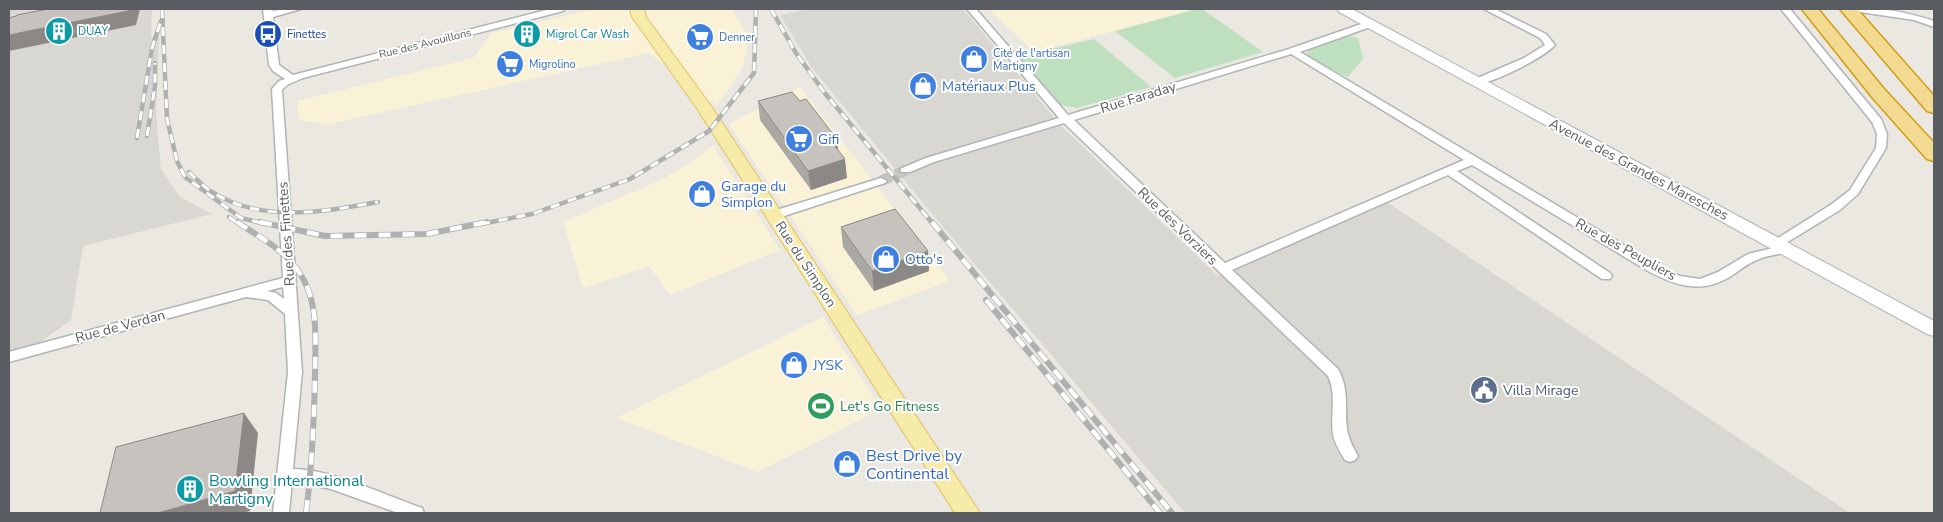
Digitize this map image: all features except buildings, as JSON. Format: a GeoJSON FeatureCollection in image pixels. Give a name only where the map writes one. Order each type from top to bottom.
{"type":"FeatureCollection","features":[{"type":"Feature","properties":{"kind":"highway"},"geometry":{"type":"LineString","coordinates":[[1848,9],[1934,107]]}},
{"type":"Feature","properties":{"kind":"highway"},"geometry":{"type":"LineString","coordinates":[[1817,12],[1875,67],[1934,133]]}},
{"type":"Feature","properties":{"kind":"highway"},"geometry":{"type":"LineString","coordinates":[[1817,12],[1878,93],[1934,155]]}},
{"type":"Feature","properties":{"kind":"main road","name":"Avenue des Grandes Maresches"},"geometry":{"type":"LineString","coordinates":[[1343,9],[1934,329]]}},
{"type":"Feature","properties":{"kind":"main road","name":"Rue du Simplon"},"geometry":{"type":"LineString","coordinates":[[635,11],[703,106],[968,513]]}},
{"type":"Feature","properties":{"kind":"street"},"geometry":{"type":"LineString","coordinates":[[291,78],[276,69],[274,64],[269,12],[296,9]]}},
{"type":"Feature","properties":{"kind":"street","name":"Rue des Avouillons"},"geometry":{"type":"LineString","coordinates":[[291,78],[560,9]]}},
{"type":"Feature","properties":{"kind":"street","name":"Rue des Vorziers"},"geometry":{"type":"LineString","coordinates":[[971,9],[1066,119],[1337,378],[1340,393],[1338,410],[1342,440],[1350,456]]}},
{"type":"Feature","properties":{"kind":"street"},"geometry":{"type":"LineString","coordinates":[[1477,82],[1532,57],[1550,45],[1543,36],[1488,9]]}},
{"type":"Feature","properties":{"kind":"street","name":"Rue des Peupliers"},"geometry":{"type":"LineString","coordinates":[[1292,51],[1660,272],[1686,282],[1698,283],[1710,281],[1754,256],[1781,246],[1836,207],[1850,196],[1879,153],[1883,139],[1877,122],[1785,9]]}},
{"type":"Feature","properties":{"kind":"street"},"geometry":{"type":"LineString","coordinates":[[1860,9],[1916,18]]}},
{"type":"Feature","properties":{"kind":"street"},"geometry":{"type":"LineString","coordinates":[[1887,9],[1934,24]]}},
{"type":"Feature","properties":{"kind":"street","name":"Rue Faraday"},"geometry":{"type":"LineString","coordinates":[[906,170],[930,160],[1292,51],[1370,24]]}},
{"type":"Feature","properties":{"kind":"street","name":"Rue des Finettes"},"geometry":{"type":"LineString","coordinates":[[281,513],[295,372],[277,89],[291,78]]}},
{"type":"Feature","properties":{"kind":"street"},"geometry":{"type":"LineString","coordinates":[[1223,269],[1473,160]]}},
{"type":"Feature","properties":{"kind":"street","name":"Rue des Peupliers"},"geometry":{"type":"LineString","coordinates":[[1450,171],[1606,276]]}},
{"type":"Feature","properties":{"kind":"street"},"geometry":{"type":"LineString","coordinates":[[774,215],[881,181]]}},
{"type":"Feature","properties":{"kind":"street","name":"Rue de Verdan"},"geometry":{"type":"LineString","coordinates":[[9,357],[289,281]]}},
{"type":"Feature","properties":{"kind":"street","name":"Rue de Verdan"},"geometry":{"type":"LineString","coordinates":[[231,296],[251,294],[271,296],[291,312]]}},
{"type":"Feature","properties":{"kind":"street"},"geometry":{"type":"LineString","coordinates":[[286,475],[295,473],[320,480],[416,513]]}},
{"type":"Feature","properties":{"kind":"shaded area"},"geometry":{"type":"Polygon","coordinates":[[[9,9],[152,9],[151,38],[159,37],[156,116],[161,169],[180,197],[212,214],[83,246],[71,320],[9,364],[9,9]]]}},
{"type":"Feature","properties":{"kind":"shaded area"},"geometry":{"type":"Polygon","coordinates":[[[595,9],[732,9],[749,37],[743,67],[717,106],[649,53],[325,125],[299,120],[297,101],[473,58],[492,33],[595,9]]]}},
{"type":"Feature","properties":{"kind":"shaded area"},"geometry":{"type":"Polygon","coordinates":[[[808,9],[963,9],[1063,128],[1218,276],[1387,202],[1850,513],[1185,513],[933,215],[812,68],[780,15],[808,9]]]}},
{"type":"Feature","properties":{"kind":"shaded area"},"geometry":{"type":"Polygon","coordinates":[[[988,9],[1197,9],[1035,52],[988,9]]]}},
{"type":"Feature","properties":{"kind":"shaded area"},"geometry":{"type":"Polygon","coordinates":[[[800,87],[950,281],[857,315],[729,124],[800,87]]]}},
{"type":"Feature","properties":{"kind":"shaded area"},"geometry":{"type":"Polygon","coordinates":[[[713,145],[780,250],[670,295],[649,266],[583,288],[563,222],[663,179],[688,164],[713,145]]]}},
{"type":"Feature","properties":{"kind":"shaded area"},"geometry":{"type":"Polygon","coordinates":[[[823,317],[881,409],[758,472],[616,418],[823,317]]]}},
{"type":"Feature","properties":{"kind":"green space"},"geometry":{"type":"Polygon","coordinates":[[[1202,9],[1263,52],[1175,78],[1115,31],[1202,9]]]}},
{"type":"Feature","properties":{"kind":"green space"},"geometry":{"type":"Polygon","coordinates":[[[1347,36],[1358,38],[1363,59],[1348,77],[1307,58],[1310,48],[1347,36]]]}},
{"type":"Feature","properties":{"kind":"green space"},"geometry":{"type":"Polygon","coordinates":[[[1094,39],[1151,87],[1077,108],[1060,105],[1017,57],[1094,39]]]}},
{"type":"Feature","properties":{"kind":"tunnel"},"geometry":{"type":"LineString","coordinates":[[881,181],[906,170]]}},
{"type":"Feature","properties":{"kind":"railway"},"geometry":{"type":"LineString","coordinates":[[162,9],[167,119],[177,161],[185,177],[241,218],[266,224]]}},
{"type":"Feature","properties":{"kind":"railway"},"geometry":{"type":"LineString","coordinates":[[481,224],[532,214],[630,179],[709,131],[754,73],[756,9]]}},
{"type":"Feature","properties":{"kind":"railway"},"geometry":{"type":"LineString","coordinates":[[771,9],[796,53],[824,92],[933,224]]}},
{"type":"Feature","properties":{"kind":"railway"},"geometry":{"type":"LineString","coordinates":[[137,138],[152,48],[161,21]]}},
{"type":"Feature","properties":{"kind":"railway"},"geometry":{"type":"LineString","coordinates":[[147,136],[155,86],[155,63]]}},
{"type":"Feature","properties":{"kind":"railway"},"geometry":{"type":"LineString","coordinates":[[189,172],[209,190],[228,201],[249,208],[270,211],[314,212],[378,202]]}},
{"type":"Feature","properties":{"kind":"railway"},"geometry":{"type":"LineString","coordinates":[[229,217],[239,224]]}},
{"type":"Feature","properties":{"kind":"railway"},"geometry":{"type":"LineString","coordinates":[[237,222],[271,244],[293,264],[306,284],[310,296],[315,322],[315,376],[310,479],[306,513]]}},
{"type":"Feature","properties":{"kind":"railway"},"geometry":{"type":"LineString","coordinates":[[260,222],[325,236],[427,234],[487,222]]}},
{"type":"Feature","properties":{"kind":"railway"},"geometry":{"type":"LineString","coordinates":[[932,222],[1172,513]]}},
{"type":"Feature","properties":{"kind":"railway"},"geometry":{"type":"LineString","coordinates":[[986,300],[1160,513]]}},
{"type":"Feature","properties":{"kind":"place","name":"DUAY"},"geometry":{"type":"Point","coordinates":[59,31]}},
{"type":"Feature","properties":{"kind":"place","name":"Finettes"},"geometry":{"type":"Point","coordinates":[268,34]}},
{"type":"Feature","properties":{"kind":"place","name":"Migrol Car Wash"},"geometry":{"type":"Point","coordinates":[527,34]}},
{"type":"Feature","properties":{"kind":"place","name":"Denner"},"geometry":{"type":"Point","coordinates":[700,37]}},
{"type":"Feature","properties":{"kind":"place","name":"Cité de l'artisan Martigny"},"geometry":{"type":"Point","coordinates":[974,59]}},
{"type":"Feature","properties":{"kind":"place","name":"Migrolino"},"geometry":{"type":"Point","coordinates":[510,64]}},
{"type":"Feature","properties":{"kind":"place","name":"Matériaux Plus"},"geometry":{"type":"Point","coordinates":[923,86]}},
{"type":"Feature","properties":{"kind":"place","name":"Gifi"},"geometry":{"type":"Point","coordinates":[799,139]}},
{"type":"Feature","properties":{"kind":"place","name":"Garage du Simplon"},"geometry":{"type":"Point","coordinates":[702,194]}},
{"type":"Feature","properties":{"kind":"place","name":"Otto's"},"geometry":{"type":"Point","coordinates":[886,259]}},
{"type":"Feature","properties":{"kind":"place","name":"JYSK"},"geometry":{"type":"Point","coordinates":[794,365]}},
{"type":"Feature","properties":{"kind":"place","name":"Villa Mirage"},"geometry":{"type":"Point","coordinates":[1484,390]}},
{"type":"Feature","properties":{"kind":"place","name":"Let's Go Fitness"},"geometry":{"type":"Point","coordinates":[821,406]}},
{"type":"Feature","properties":{"kind":"place","name":"Best Drive by Continental"},"geometry":{"type":"Point","coordinates":[847,464]}},
{"type":"Feature","properties":{"kind":"place","name":"Bowling International Martigny"},"geometry":{"type":"Point","coordinates":[190,489]}}]}
